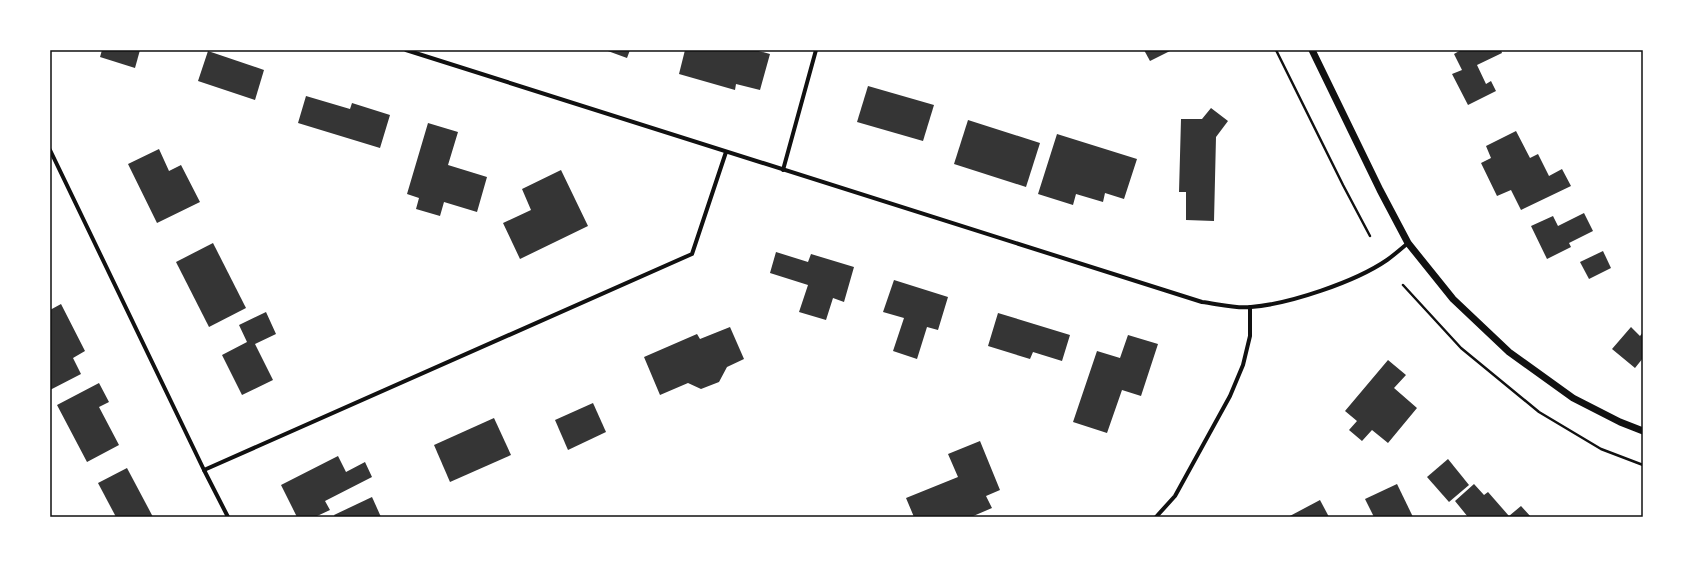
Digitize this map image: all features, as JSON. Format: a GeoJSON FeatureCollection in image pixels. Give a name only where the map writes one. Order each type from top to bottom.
{"type":"FeatureCollection","features":[{"type":"Feature","properties":{"kind":"street"},"geometry":{"type":"LineString","coordinates":[[406,50],[1202,302],[1250,308],[1286,302],[1329,288],[1368,271],[1386,260],[1408,243]]}},
{"type":"Feature","properties":{"kind":"street"},"geometry":{"type":"LineString","coordinates":[[783,170],[816,50]]}},
{"type":"Feature","properties":{"kind":"street"},"geometry":{"type":"LineString","coordinates":[[1312,50],[1380,190],[1408,243],[1453,299],[1508,352],[1573,398],[1620,422],[1643,431]]}},
{"type":"Feature","properties":{"kind":"street"},"geometry":{"type":"LineString","coordinates":[[50,150],[228,517]]}},
{"type":"Feature","properties":{"kind":"street"},"geometry":{"type":"LineString","coordinates":[[204,470],[692,254],[726,152]]}},
{"type":"Feature","properties":{"kind":"street"},"geometry":{"type":"LineString","coordinates":[[1156,517],[1175,496],[1230,396],[1243,365],[1250,336],[1250,308]]}},
{"type":"Feature","properties":{"kind":"path"},"geometry":{"type":"LineString","coordinates":[[1276,50],[1370,236]]}},
{"type":"Feature","properties":{"kind":"path"},"geometry":{"type":"LineString","coordinates":[[1403,285],[1461,348],[1539,412],[1601,448],[1643,465]]}},
{"type":"Feature","properties":{"kind":"building"},"geometry":{"type":"Polygon","coordinates":[[[102,50],[140,50],[135,68],[100,57],[102,50]]]}},
{"type":"Feature","properties":{"kind":"building"},"geometry":{"type":"Polygon","coordinates":[[[605,50],[630,50],[627,58],[605,50]]]}},
{"type":"Feature","properties":{"kind":"building"},"geometry":{"type":"Polygon","coordinates":[[[685,50],[755,50],[770,54],[760,90],[736,84],[735,90],[679,74],[685,50]]]}},
{"type":"Feature","properties":{"kind":"building"},"geometry":{"type":"Polygon","coordinates":[[[1144,50],[1172,50],[1150,61],[1144,50]]]}},
{"type":"Feature","properties":{"kind":"building"},"geometry":{"type":"Polygon","coordinates":[[[1461,50],[1501,50],[1502,53],[1477,65],[1486,84],[1491,81],[1496,91],[1468,105],[1452,74],[1462,70],[1454,54],[1461,50]]]}},
{"type":"Feature","properties":{"kind":"building"},"geometry":{"type":"Polygon","coordinates":[[[208,51],[264,70],[255,100],[198,81],[208,51]]]}},
{"type":"Feature","properties":{"kind":"building"},"geometry":{"type":"Polygon","coordinates":[[[868,86],[934,105],[923,141],[857,122],[868,86]]]}},
{"type":"Feature","properties":{"kind":"building"},"geometry":{"type":"Polygon","coordinates":[[[306,96],[350,109],[352,103],[390,115],[380,148],[298,123],[306,96]]]}},
{"type":"Feature","properties":{"kind":"building"},"geometry":{"type":"Polygon","coordinates":[[[1211,108],[1228,121],[1216,137],[1214,221],[1186,220],[1186,192],[1179,192],[1181,119],[1202,119],[1211,108]]]}},
{"type":"Feature","properties":{"kind":"building"},"geometry":{"type":"Polygon","coordinates":[[[968,120],[1040,143],[1026,187],[954,164],[968,120]]]}},
{"type":"Feature","properties":{"kind":"building"},"geometry":{"type":"Polygon","coordinates":[[[428,123],[458,132],[448,165],[487,177],[477,212],[444,202],[440,216],[416,209],[419,198],[407,194],[428,123]]]}},
{"type":"Feature","properties":{"kind":"building"},"geometry":{"type":"Polygon","coordinates":[[[1516,131],[1530,158],[1538,154],[1549,176],[1562,169],[1571,186],[1521,210],[1511,190],[1497,196],[1481,163],[1491,158],[1486,146],[1516,131]]]}},
{"type":"Feature","properties":{"kind":"building"},"geometry":{"type":"Polygon","coordinates":[[[1057,134],[1137,159],[1124,199],[1105,193],[1103,202],[1076,194],[1073,205],[1038,194],[1057,134]]]}},
{"type":"Feature","properties":{"kind":"building"},"geometry":{"type":"Polygon","coordinates":[[[159,149],[169,171],[181,165],[200,202],[157,223],[128,164],[159,149]]]}},
{"type":"Feature","properties":{"kind":"building"},"geometry":{"type":"Polygon","coordinates":[[[561,170],[588,226],[520,259],[503,223],[531,210],[522,189],[561,170]]]}},
{"type":"Feature","properties":{"kind":"building"},"geometry":{"type":"Polygon","coordinates":[[[1584,213],[1593,231],[1569,243],[1571,247],[1547,259],[1531,226],[1553,216],[1558,226],[1584,213]]]}},
{"type":"Feature","properties":{"kind":"building"},"geometry":{"type":"Polygon","coordinates":[[[213,243],[246,308],[209,327],[176,262],[213,243]]]}},
{"type":"Feature","properties":{"kind":"building"},"geometry":{"type":"Polygon","coordinates":[[[1603,251],[1611,268],[1589,279],[1580,262],[1603,251]]]}},
{"type":"Feature","properties":{"kind":"building"},"geometry":{"type":"Polygon","coordinates":[[[776,252],[808,262],[811,254],[854,267],[844,302],[833,298],[826,320],[799,312],[808,285],[770,273],[776,252]]]}},
{"type":"Feature","properties":{"kind":"building"},"geometry":{"type":"Polygon","coordinates":[[[894,280],[948,297],[938,330],[927,327],[917,359],[893,351],[904,318],[883,312],[894,280]]]}},
{"type":"Feature","properties":{"kind":"building"},"geometry":{"type":"Polygon","coordinates":[[[61,304],[85,351],[73,358],[81,374],[50,390],[50,310],[61,304]]]}},
{"type":"Feature","properties":{"kind":"building"},"geometry":{"type":"Polygon","coordinates":[[[266,312],[276,334],[255,344],[273,380],[242,395],[222,355],[247,342],[239,325],[266,312]]]}},
{"type":"Feature","properties":{"kind":"building"},"geometry":{"type":"Polygon","coordinates":[[[998,313],[1070,335],[1062,361],[1033,352],[1030,359],[988,346],[998,313]]]}},
{"type":"Feature","properties":{"kind":"building"},"geometry":{"type":"Polygon","coordinates":[[[730,327],[744,359],[727,367],[719,382],[701,389],[688,383],[660,395],[644,357],[697,334],[700,339],[730,327]]]}},
{"type":"Feature","properties":{"kind":"building"},"geometry":{"type":"Polygon","coordinates":[[[1631,327],[1640,336],[1643,332],[1643,358],[1635,368],[1612,349],[1631,327]]]}},
{"type":"Feature","properties":{"kind":"building"},"geometry":{"type":"Polygon","coordinates":[[[1128,335],[1158,344],[1141,396],[1122,390],[1107,433],[1073,422],[1097,351],[1120,358],[1128,335]]]}},
{"type":"Feature","properties":{"kind":"building"},"geometry":{"type":"Polygon","coordinates":[[[1388,360],[1406,375],[1394,388],[1417,408],[1388,443],[1372,430],[1362,441],[1349,430],[1357,421],[1345,411],[1388,360]]]}},
{"type":"Feature","properties":{"kind":"building"},"geometry":{"type":"Polygon","coordinates":[[[99,383],[109,402],[99,407],[119,445],[87,462],[57,405],[99,383]]]}},
{"type":"Feature","properties":{"kind":"building"},"geometry":{"type":"Polygon","coordinates":[[[593,403],[606,432],[568,450],[555,420],[593,403]]]}},
{"type":"Feature","properties":{"kind":"building"},"geometry":{"type":"Polygon","coordinates":[[[494,418],[511,455],[450,482],[434,445],[494,418]]]}},
{"type":"Feature","properties":{"kind":"building"},"geometry":{"type":"Polygon","coordinates":[[[980,441],[1000,490],[986,496],[992,508],[971,517],[914,517],[906,498],[958,477],[948,454],[980,441]]]}},
{"type":"Feature","properties":{"kind":"building"},"geometry":{"type":"Polygon","coordinates":[[[338,456],[346,472],[365,462],[372,477],[325,501],[330,510],[315,517],[297,517],[281,485],[338,456]]]}},
{"type":"Feature","properties":{"kind":"building"},"geometry":{"type":"Polygon","coordinates":[[[1448,459],[1469,485],[1449,502],[1427,477],[1448,459]]]}},
{"type":"Feature","properties":{"kind":"building"},"geometry":{"type":"Polygon","coordinates":[[[127,468],[153,517],[116,517],[98,483],[127,468]]]}},
{"type":"Feature","properties":{"kind":"building"},"geometry":{"type":"Polygon","coordinates":[[[1397,484],[1413,517],[1374,517],[1365,499],[1397,484]]]}},
{"type":"Feature","properties":{"kind":"building"},"geometry":{"type":"Polygon","coordinates":[[[1474,484],[1484,495],[1488,492],[1509,516],[1521,506],[1531,517],[1468,517],[1455,501],[1474,484]]]}},
{"type":"Feature","properties":{"kind":"building"},"geometry":{"type":"Polygon","coordinates":[[[372,497],[381,517],[335,517],[334,515],[372,497]]]}},
{"type":"Feature","properties":{"kind":"building"},"geometry":{"type":"Polygon","coordinates":[[[1320,500],[1329,517],[1288,517],[1320,500]]]}}]}
